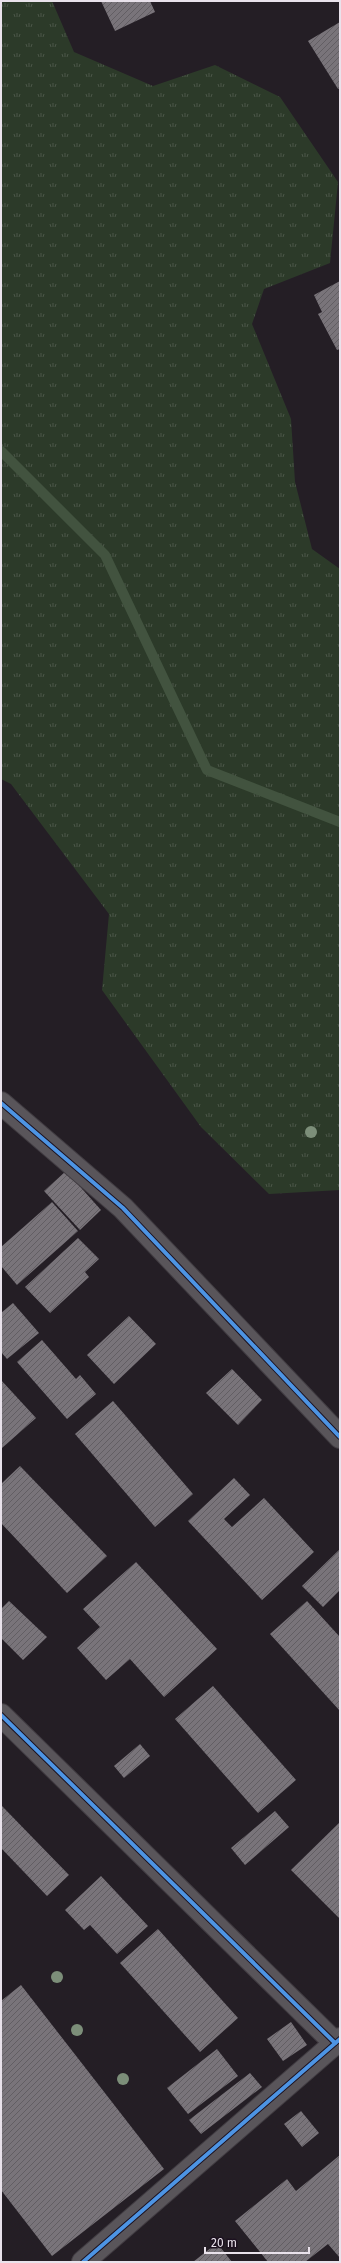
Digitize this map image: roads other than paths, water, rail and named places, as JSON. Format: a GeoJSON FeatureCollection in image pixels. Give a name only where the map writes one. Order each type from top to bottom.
{"type":"FeatureCollection","features":[{"type":"Feature","properties":{"kind":"street"},"geometry":{"type":"LineString","coordinates":[[1,1104],[123,1208],[340,1437]]}},
{"type":"Feature","properties":{"kind":"street"},"geometry":{"type":"LineString","coordinates":[[1,1716],[338,2041],[83,2262]]}},
{"type":"Feature","properties":{"kind":"waterway"},"geometry":{"type":"LineString","coordinates":[[1,451],[105,555],[207,770],[340,822]]}}]}
